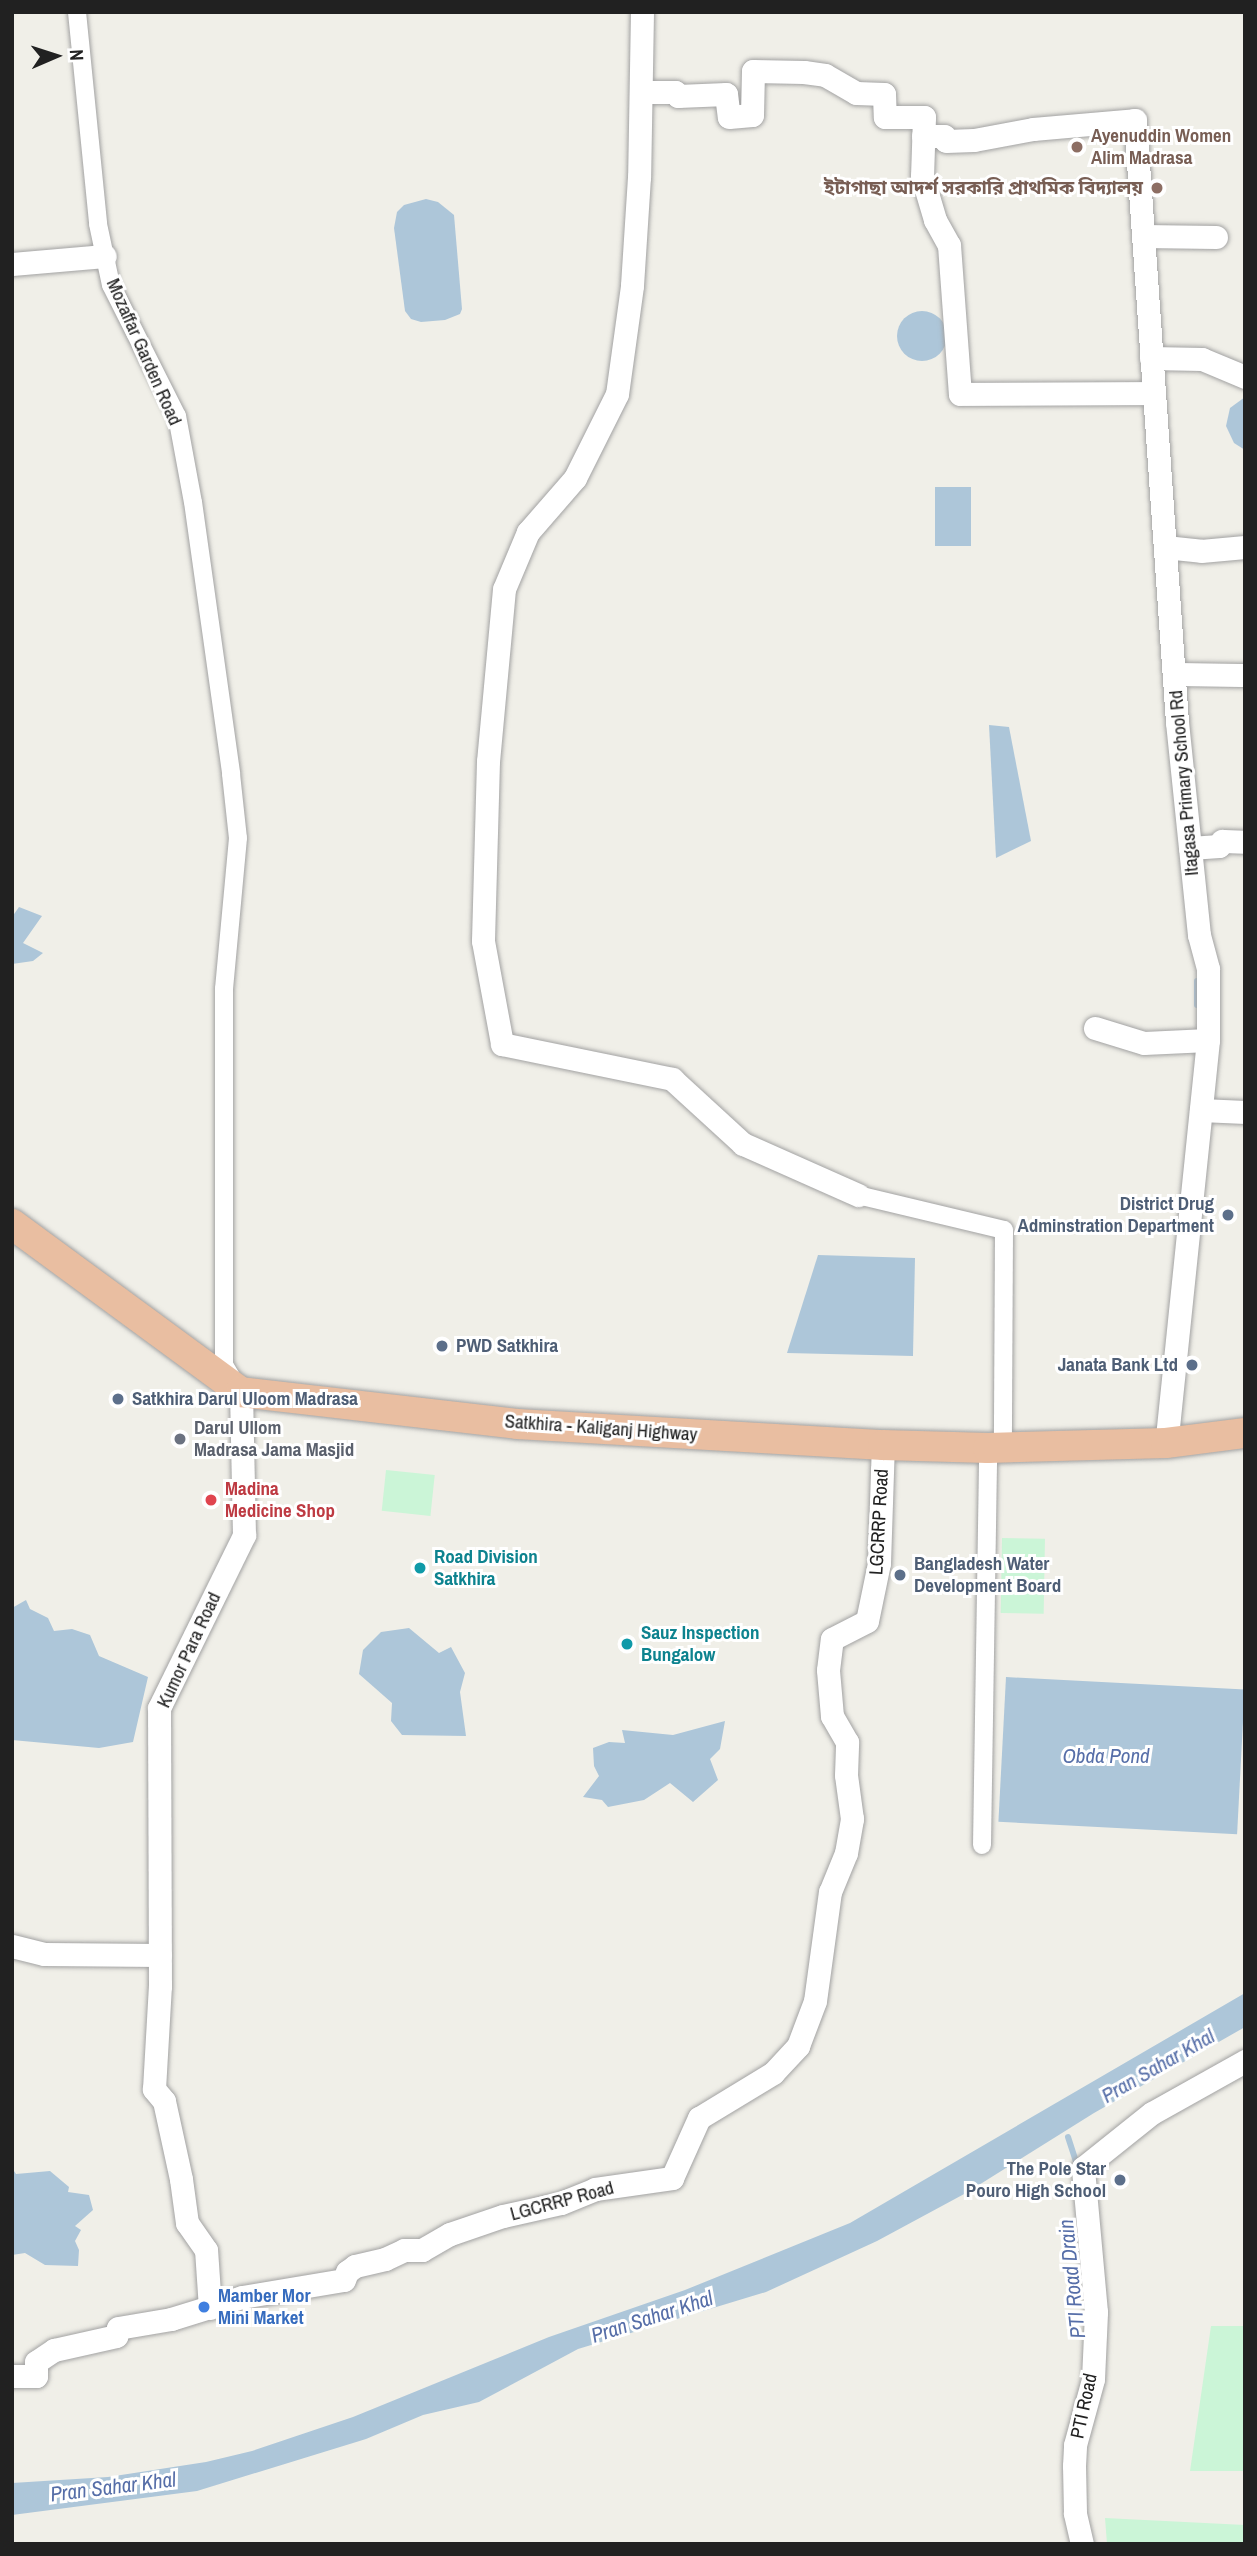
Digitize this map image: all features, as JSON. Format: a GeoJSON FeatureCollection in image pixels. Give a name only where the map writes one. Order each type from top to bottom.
{"type":"FeatureCollection","features":[{"type":"Feature","properties":{"kind":"highway","name":"Satkhira - Kaliganj Highway"},"geometry":{"type":"LineString","coordinates":[[12,1224],[241,1392],[517,1424],[883,1445],[995,1448],[1166,1443],[1245,1433]]}},
{"type":"Feature","properties":{"kind":"street","name":"Mozaffar Garden Road"},"geometry":{"type":"LineString","coordinates":[[77,12],[86,129],[104,256],[111,285],[177,416],[193,502],[232,774],[238,838],[224,989],[224,1365],[241,1392]]}},
{"type":"Feature","properties":{"kind":"street"},"geometry":{"type":"LineString","coordinates":[[642,12],[632,286],[617,394],[575,478],[528,532],[504,589],[488,761],[483,941],[502,1044],[672,1079],[743,1144],[858,1195],[1004,1230],[982,1845]]}},
{"type":"Feature","properties":{"kind":"street"},"geometry":{"type":"LineString","coordinates":[[641,92],[675,92],[678,96],[726,94],[729,117],[752,115],[753,71],[825,75],[856,93],[884,94],[885,117],[924,117],[922,176],[935,220],[949,245],[960,394],[1154,393]]}},
{"type":"Feature","properties":{"kind":"street","name":"Itagasa Primary School Rd"},"geometry":{"type":"LineString","coordinates":[[923,136],[944,136],[946,141],[974,140],[1032,129],[1135,120],[1174,674],[1199,935],[1208,969],[1208,1040],[1166,1443]]}},
{"type":"Feature","properties":{"kind":"street"},"geometry":{"type":"LineString","coordinates":[[1143,236],[1216,237]]}},
{"type":"Feature","properties":{"kind":"street"},"geometry":{"type":"LineString","coordinates":[[12,264],[104,256]]}},
{"type":"Feature","properties":{"kind":"street"},"geometry":{"type":"LineString","coordinates":[[1151,358],[1202,359],[1245,377]]}},
{"type":"Feature","properties":{"kind":"street"},"geometry":{"type":"LineString","coordinates":[[1165,547],[1201,551],[1245,547]]}},
{"type":"Feature","properties":{"kind":"street"},"geometry":{"type":"LineString","coordinates":[[1174,674],[1245,675]]}},
{"type":"Feature","properties":{"kind":"street"},"geometry":{"type":"LineString","coordinates":[[1190,848],[1219,846],[1222,841],[1245,842]]}},
{"type":"Feature","properties":{"kind":"street"},"geometry":{"type":"LineString","coordinates":[[1096,1028],[1144,1043],[1208,1040]]}},
{"type":"Feature","properties":{"kind":"street"},"geometry":{"type":"LineString","coordinates":[[1201,1110],[1245,1112]]}},
{"type":"Feature","properties":{"kind":"street","name":"Kumor Para Road"},"geometry":{"type":"LineString","coordinates":[[210,2308],[206,2250],[187,2223],[181,2179],[164,2101],[154,2089],[160,1955],[159,1708],[244,1535],[241,1392]]}},
{"type":"Feature","properties":{"kind":"street","name":"LGCRRP Road"},"geometry":{"type":"LineString","coordinates":[[12,2376],[36,2376],[36,2362],[54,2350],[116,2336],[118,2328],[210,2308],[242,2297],[344,2280],[347,2272],[355,2266],[385,2259],[404,2250],[422,2250],[450,2234],[503,2216],[561,2203],[594,2189],[672,2178],[699,2118],[773,2073],[798,2046],[815,2001],[830,1892],[846,1853],[852,1819],[846,1775],[847,1742],[832,1716],[828,1670],[832,1639],[867,1621],[879,1563],[883,1445]]}},
{"type":"Feature","properties":{"kind":"street"},"geometry":{"type":"LineString","coordinates":[[12,1946],[44,1954],[160,1955]]}},
{"type":"Feature","properties":{"kind":"street","name":"PTI Road"},"geometry":{"type":"LineString","coordinates":[[1082,2544],[1075,2513],[1075,2445],[1093,2379],[1096,2312],[1083,2168],[1152,2113],[1245,2061]]}},
{"type":"Feature","properties":{"kind":"green space"},"geometry":{"type":"Polygon","coordinates":[[[386,1470],[435,1475],[430,1516],[382,1511],[386,1470]]]}},
{"type":"Feature","properties":{"kind":"green space"},"geometry":{"type":"Polygon","coordinates":[[[1002,1538],[1045,1539],[1044,1614],[1001,1613],[1002,1538]]]}},
{"type":"Feature","properties":{"kind":"green space"},"geometry":{"type":"Polygon","coordinates":[[[1211,2326],[1245,2326],[1245,2471],[1190,2471],[1211,2326]]]}},
{"type":"Feature","properties":{"kind":"green space"},"geometry":{"type":"Polygon","coordinates":[[[1105,2518],[1245,2525],[1245,2544],[1107,2544],[1105,2518]]]}},
{"type":"Feature","properties":{"kind":"water"},"geometry":{"type":"Polygon","coordinates":[[[426,199],[438,202],[454,215],[462,309],[460,314],[445,320],[421,322],[411,319],[405,311],[394,228],[397,212],[404,205],[426,199]]]}},
{"type":"Feature","properties":{"kind":"water"},"geometry":{"type":"Polygon","coordinates":[[[922,311],[940,318],[947,336],[940,354],[922,361],[904,354],[897,336],[904,318],[922,311]]]}},
{"type":"Feature","properties":{"kind":"water"},"geometry":{"type":"Polygon","coordinates":[[[1245,397],[1245,450],[1234,443],[1226,426],[1230,408],[1245,397]]]}},
{"type":"Feature","properties":{"kind":"water"},"geometry":{"type":"Polygon","coordinates":[[[935,487],[971,487],[971,546],[935,546],[935,487]]]}},
{"type":"Feature","properties":{"kind":"water"},"geometry":{"type":"Polygon","coordinates":[[[989,725],[1009,727],[1031,841],[996,858],[989,725]]]}},
{"type":"Feature","properties":{"kind":"water"},"geometry":{"type":"Polygon","coordinates":[[[19,907],[42,916],[23,943],[43,953],[33,961],[12,964],[12,917],[19,907]]]}},
{"type":"Feature","properties":{"kind":"water"},"geometry":{"type":"Polygon","coordinates":[[[818,1255],[915,1258],[913,1356],[787,1353],[818,1255]]]}},
{"type":"Feature","properties":{"kind":"water"},"geometry":{"type":"Polygon","coordinates":[[[26,1600],[30,1609],[48,1618],[54,1631],[72,1629],[90,1635],[99,1656],[148,1677],[133,1742],[99,1748],[12,1740],[12,1608],[26,1600]]]}},
{"type":"Feature","properties":{"kind":"water"},"geometry":{"type":"Polygon","coordinates":[[[409,1628],[439,1653],[451,1647],[465,1673],[460,1692],[466,1736],[402,1735],[391,1721],[392,1703],[359,1674],[363,1650],[381,1632],[409,1628]]]}},
{"type":"Feature","properties":{"kind":"water","name":"Obda Pond"},"geometry":{"type":"Polygon","coordinates":[[[1006,1677],[1245,1690],[1237,1834],[998,1822],[1006,1677]]]}},
{"type":"Feature","properties":{"kind":"water"},"geometry":{"type":"Polygon","coordinates":[[[725,1721],[720,1749],[710,1759],[718,1780],[693,1802],[670,1783],[644,1800],[608,1807],[602,1800],[583,1797],[599,1776],[594,1766],[593,1748],[609,1742],[625,1743],[622,1730],[673,1735],[725,1721]]]}},
{"type":"Feature","properties":{"kind":"water","name":"Pran Sahar Khal"},"geometry":{"type":"Polygon","coordinates":[[[1245,1993],[1245,2027],[1094,2113],[966,2193],[877,2241],[766,2292],[578,2349],[479,2402],[423,2415],[366,2439],[197,2491],[12,2515],[12,2483],[108,2477],[206,2462],[252,2451],[353,2417],[549,2337],[685,2290],[850,2223],[1245,1993]]]}},
{"type":"Feature","properties":{"kind":"water"},"geometry":{"type":"Polygon","coordinates":[[[12,2168],[16,2174],[50,2171],[69,2187],[68,2192],[89,2195],[93,2210],[75,2226],[81,2230],[75,2241],[79,2250],[78,2266],[45,2265],[25,2253],[12,2255],[12,2168]]]}},
{"type":"Feature","properties":{"kind":"waterway"},"geometry":{"type":"LineString","coordinates":[[1197,981],[1197,1005]]}},
{"type":"Feature","properties":{"kind":"waterway","name":"PTI Road Drain"},"geometry":{"type":"LineString","coordinates":[[1068,2137],[1078,2167]]}},
{"type":"Feature","properties":{"kind":"place","name":"Ayenuddin Women Alim Madrasa"},"geometry":{"type":"Point","coordinates":[1077,147]}},
{"type":"Feature","properties":{"kind":"place","name":"ইটাগাছা আদর্শ সরকারি প্রাথমিক বিদ্যালয়"},"geometry":{"type":"Point","coordinates":[1157,188]}},
{"type":"Feature","properties":{"kind":"place","name":"District Drug Adminstration Department"},"geometry":{"type":"Point","coordinates":[1228,1215]}},
{"type":"Feature","properties":{"kind":"place","name":"PWD Satkhira"},"geometry":{"type":"Point","coordinates":[442,1346]}},
{"type":"Feature","properties":{"kind":"place","name":"Janata Bank Ltd"},"geometry":{"type":"Point","coordinates":[1192,1365]}},
{"type":"Feature","properties":{"kind":"place","name":"Satkhira Darul Uloom Madrasa"},"geometry":{"type":"Point","coordinates":[118,1399]}},
{"type":"Feature","properties":{"kind":"place","name":"Darul Ullom Madrasa Jama Masjid"},"geometry":{"type":"Point","coordinates":[180,1439]}},
{"type":"Feature","properties":{"kind":"place","name":"Madina Medicine Shop"},"geometry":{"type":"Point","coordinates":[211,1500]}},
{"type":"Feature","properties":{"kind":"place","name":"Road Division Satkhira"},"geometry":{"type":"Point","coordinates":[420,1568]}},
{"type":"Feature","properties":{"kind":"place","name":"Bangladesh Water Development Board"},"geometry":{"type":"Point","coordinates":[900,1575]}},
{"type":"Feature","properties":{"kind":"place","name":"Sauz Inspection Bungalow"},"geometry":{"type":"Point","coordinates":[627,1644]}},
{"type":"Feature","properties":{"kind":"place","name":"The Pole Star Pouro High School"},"geometry":{"type":"Point","coordinates":[1120,2180]}},
{"type":"Feature","properties":{"kind":"place","name":"Mamber Mor Mini Market"},"geometry":{"type":"Point","coordinates":[204,2307]}}]}
